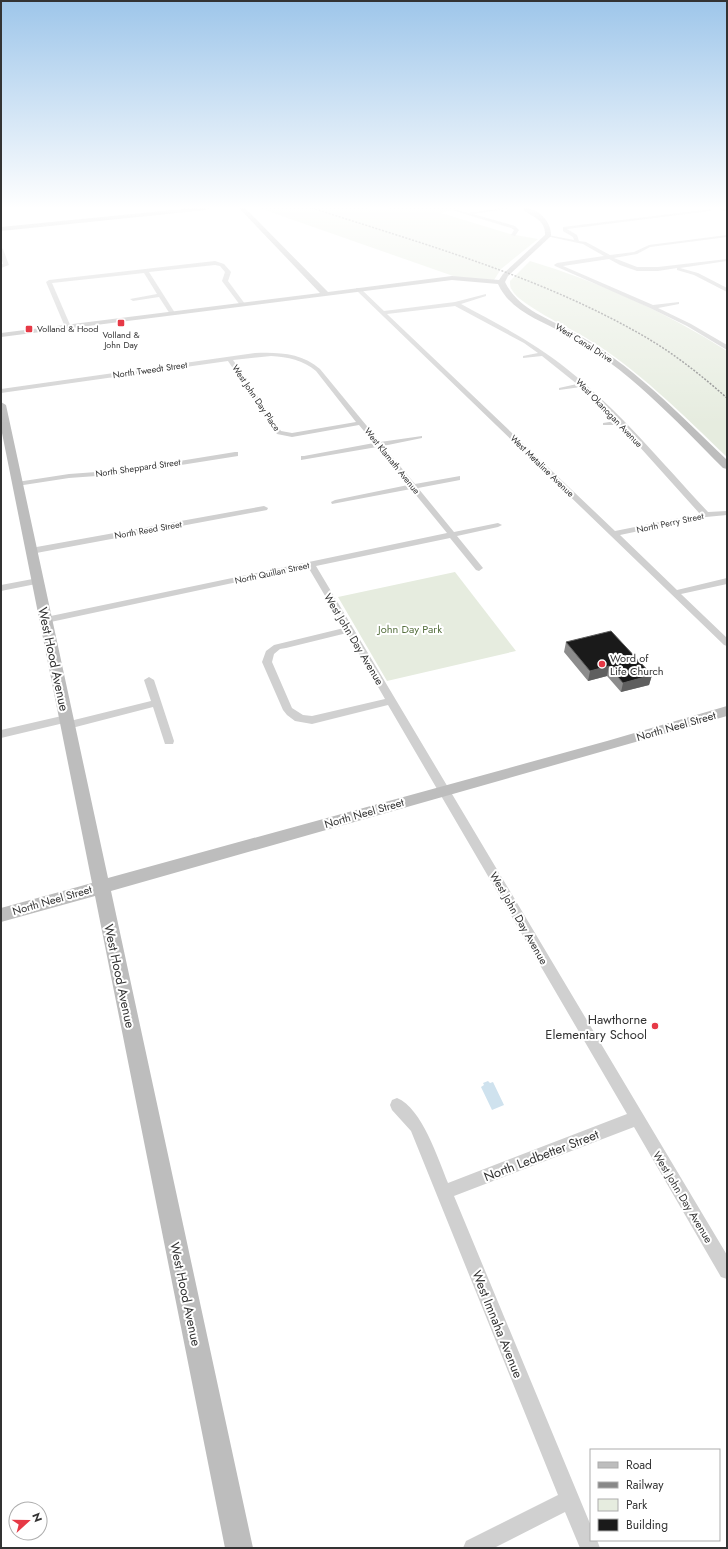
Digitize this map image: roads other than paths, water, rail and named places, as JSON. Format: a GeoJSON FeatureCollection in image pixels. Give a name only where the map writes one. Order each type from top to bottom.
{"type":"FeatureCollection","features":[{"type":"Feature","properties":{"kind":"street"},"geometry":{"type":"LineString","coordinates":[[64,280],[49,282],[68,326]]}},
{"type":"Feature","properties":{"kind":"street"},"geometry":{"type":"LineString","coordinates":[[152,280],[172,313]]}},
{"type":"Feature","properties":{"kind":"street"},"geometry":{"type":"LineString","coordinates":[[226,280],[225,282],[242,304]]}},
{"type":"Feature","properties":{"kind":"street"},"geometry":{"type":"LineString","coordinates":[[313,280],[325,293]]}},
{"type":"Feature","properties":{"kind":"street"},"geometry":{"type":"LineString","coordinates":[[1,335],[429,280]]}},
{"type":"Feature","properties":{"kind":"street"},"geometry":{"type":"LineString","coordinates":[[478,280],[501,282]]}},
{"type":"Feature","properties":{"kind":"street"},"geometry":{"type":"LineString","coordinates":[[591,280],[652,307],[688,325],[727,348]]}},
{"type":"Feature","properties":{"kind":"street"},"geometry":{"type":"LineString","coordinates":[[708,280],[727,290]]}},
{"type":"Feature","properties":{"kind":"street","name":"West Canal Drive"},"geometry":{"type":"LineString","coordinates":[[501,282],[505,292],[519,306],[581,340],[620,366],[638,381],[727,466]]}},
{"type":"Feature","properties":{"kind":"street","name":"West Metaline Avenue"},"geometry":{"type":"LineString","coordinates":[[358,289],[727,643]]}},
{"type":"Feature","properties":{"kind":"street"},"geometry":{"type":"LineString","coordinates":[[133,299],[161,295]]}},
{"type":"Feature","properties":{"kind":"street"},"geometry":{"type":"LineString","coordinates":[[383,313],[456,304],[484,295]]}},
{"type":"Feature","properties":{"kind":"street"},"geometry":{"type":"LineString","coordinates":[[652,307],[677,303]]}},
{"type":"Feature","properties":{"kind":"street","name":"West Okanogan Avenue"},"geometry":{"type":"LineString","coordinates":[[456,304],[500,327],[544,354],[583,385],[706,515]]}},
{"type":"Feature","properties":{"kind":"street"},"geometry":{"type":"LineString","coordinates":[[488,330],[500,327]]}},
{"type":"Feature","properties":{"kind":"street","name":"North Tweedt Street"},"geometry":{"type":"LineString","coordinates":[[1,391],[262,354],[300,359]]}},
{"type":"Feature","properties":{"kind":"street"},"geometry":{"type":"LineString","coordinates":[[525,357],[544,354]]}},
{"type":"Feature","properties":{"kind":"street","name":"West John Day Place"},"geometry":{"type":"LineString","coordinates":[[229,358],[277,432],[284,435],[292,435],[361,423]]}},
{"type":"Feature","properties":{"kind":"street","name":"West Klamath Avenue"},"geometry":{"type":"LineString","coordinates":[[300,359],[314,366],[318,370],[479,568]]}},
{"type":"Feature","properties":{"kind":"street"},"geometry":{"type":"LineString","coordinates":[[561,389],[583,385]]}},
{"type":"Feature","properties":{"kind":"street","name":"West Hood Avenue"},"geometry":{"type":"LineString","coordinates":[[1,405],[239,1548]]}},
{"type":"Feature","properties":{"kind":"street"},"geometry":{"type":"LineString","coordinates":[[605,424],[620,423]]}},
{"type":"Feature","properties":{"kind":"street"},"geometry":{"type":"LineString","coordinates":[[304,458],[420,437]]}},
{"type":"Feature","properties":{"kind":"street","name":"North Sheppard Street"},"geometry":{"type":"LineString","coordinates":[[18,484],[69,476],[124,472],[235,454]]}},
{"type":"Feature","properties":{"kind":"street"},"geometry":{"type":"LineString","coordinates":[[648,466],[659,465]]}},
{"type":"Feature","properties":{"kind":"street"},"geometry":{"type":"LineString","coordinates":[[334,502],[456,478]]}},
{"type":"Feature","properties":{"kind":"street","name":"North Reed Street"},"geometry":{"type":"LineString","coordinates":[[32,551],[264,508]]}},
{"type":"Feature","properties":{"kind":"street","name":"North Perry Street"},"geometry":{"type":"LineString","coordinates":[[614,534],[706,515],[727,513]]}},
{"type":"Feature","properties":{"kind":"street","name":"North Quillan Street"},"geometry":{"type":"LineString","coordinates":[[46,620],[498,525]]}},
{"type":"Feature","properties":{"kind":"street","name":"West John Day Avenue"},"geometry":{"type":"LineString","coordinates":[[311,565],[727,1271]]}},
{"type":"Feature","properties":{"kind":"street"},"geometry":{"type":"LineString","coordinates":[[1,588],[38,581]]}},
{"type":"Feature","properties":{"kind":"street"},"geometry":{"type":"LineString","coordinates":[[675,593],[727,581]]}},
{"type":"Feature","properties":{"kind":"street"},"geometry":{"type":"LineString","coordinates":[[349,630],[277,647],[268,653],[266,662],[288,710],[300,719],[312,720],[391,701]]}},
{"type":"Feature","properties":{"kind":"street"},"geometry":{"type":"LineString","coordinates":[[149,680],[169,741]]}},
{"type":"Feature","properties":{"kind":"street"},"geometry":{"type":"LineString","coordinates":[[1,734],[156,703]]}},
{"type":"Feature","properties":{"kind":"street","name":"North Neel Street"},"geometry":{"type":"LineString","coordinates":[[1,914],[727,712]]}},
{"type":"Feature","properties":{"kind":"street","name":"West Imnaha Avenue"},"geometry":{"type":"LineString","coordinates":[[397,1105],[416,1126],[590,1548]]}},
{"type":"Feature","properties":{"kind":"street","name":"North Ledbetter Street"},"geometry":{"type":"LineString","coordinates":[[444,1192],[637,1118]]}},
{"type":"Feature","properties":{"kind":"street"},"geometry":{"type":"LineString","coordinates":[[473,1548],[570,1499]]}},
{"type":"Feature","properties":{"kind":"water"},"geometry":{"type":"Polygon","coordinates":[[[488,1081],[490,1083],[493,1082],[504,1105],[492,1110],[481,1087],[484,1085],[483,1083],[488,1081]]]}},
{"type":"Feature","properties":{"kind":"railway"},"geometry":{"type":"LineString","coordinates":[[526,280],[567,297],[607,316],[647,338],[668,351],[727,398]]}},
{"type":"Feature","properties":{"kind":"place","name":"Volland & John Day"},"geometry":{"type":"Point","coordinates":[121,323]}},
{"type":"Feature","properties":{"kind":"place","name":"Volland & Hood"},"geometry":{"type":"Point","coordinates":[29,329]}},
{"type":"Feature","properties":{"kind":"place","name":"Word of Life Church"},"geometry":{"type":"Point","coordinates":[602,664]}},
{"type":"Feature","properties":{"kind":"place","name":"Hawthorne Elementary School"},"geometry":{"type":"Point","coordinates":[655,1026]}},
{"type":"Feature","properties":{"kind":"park label","name":"John Day Park"},"geometry":{"type":"Point","coordinates":[410,629]}}]}
